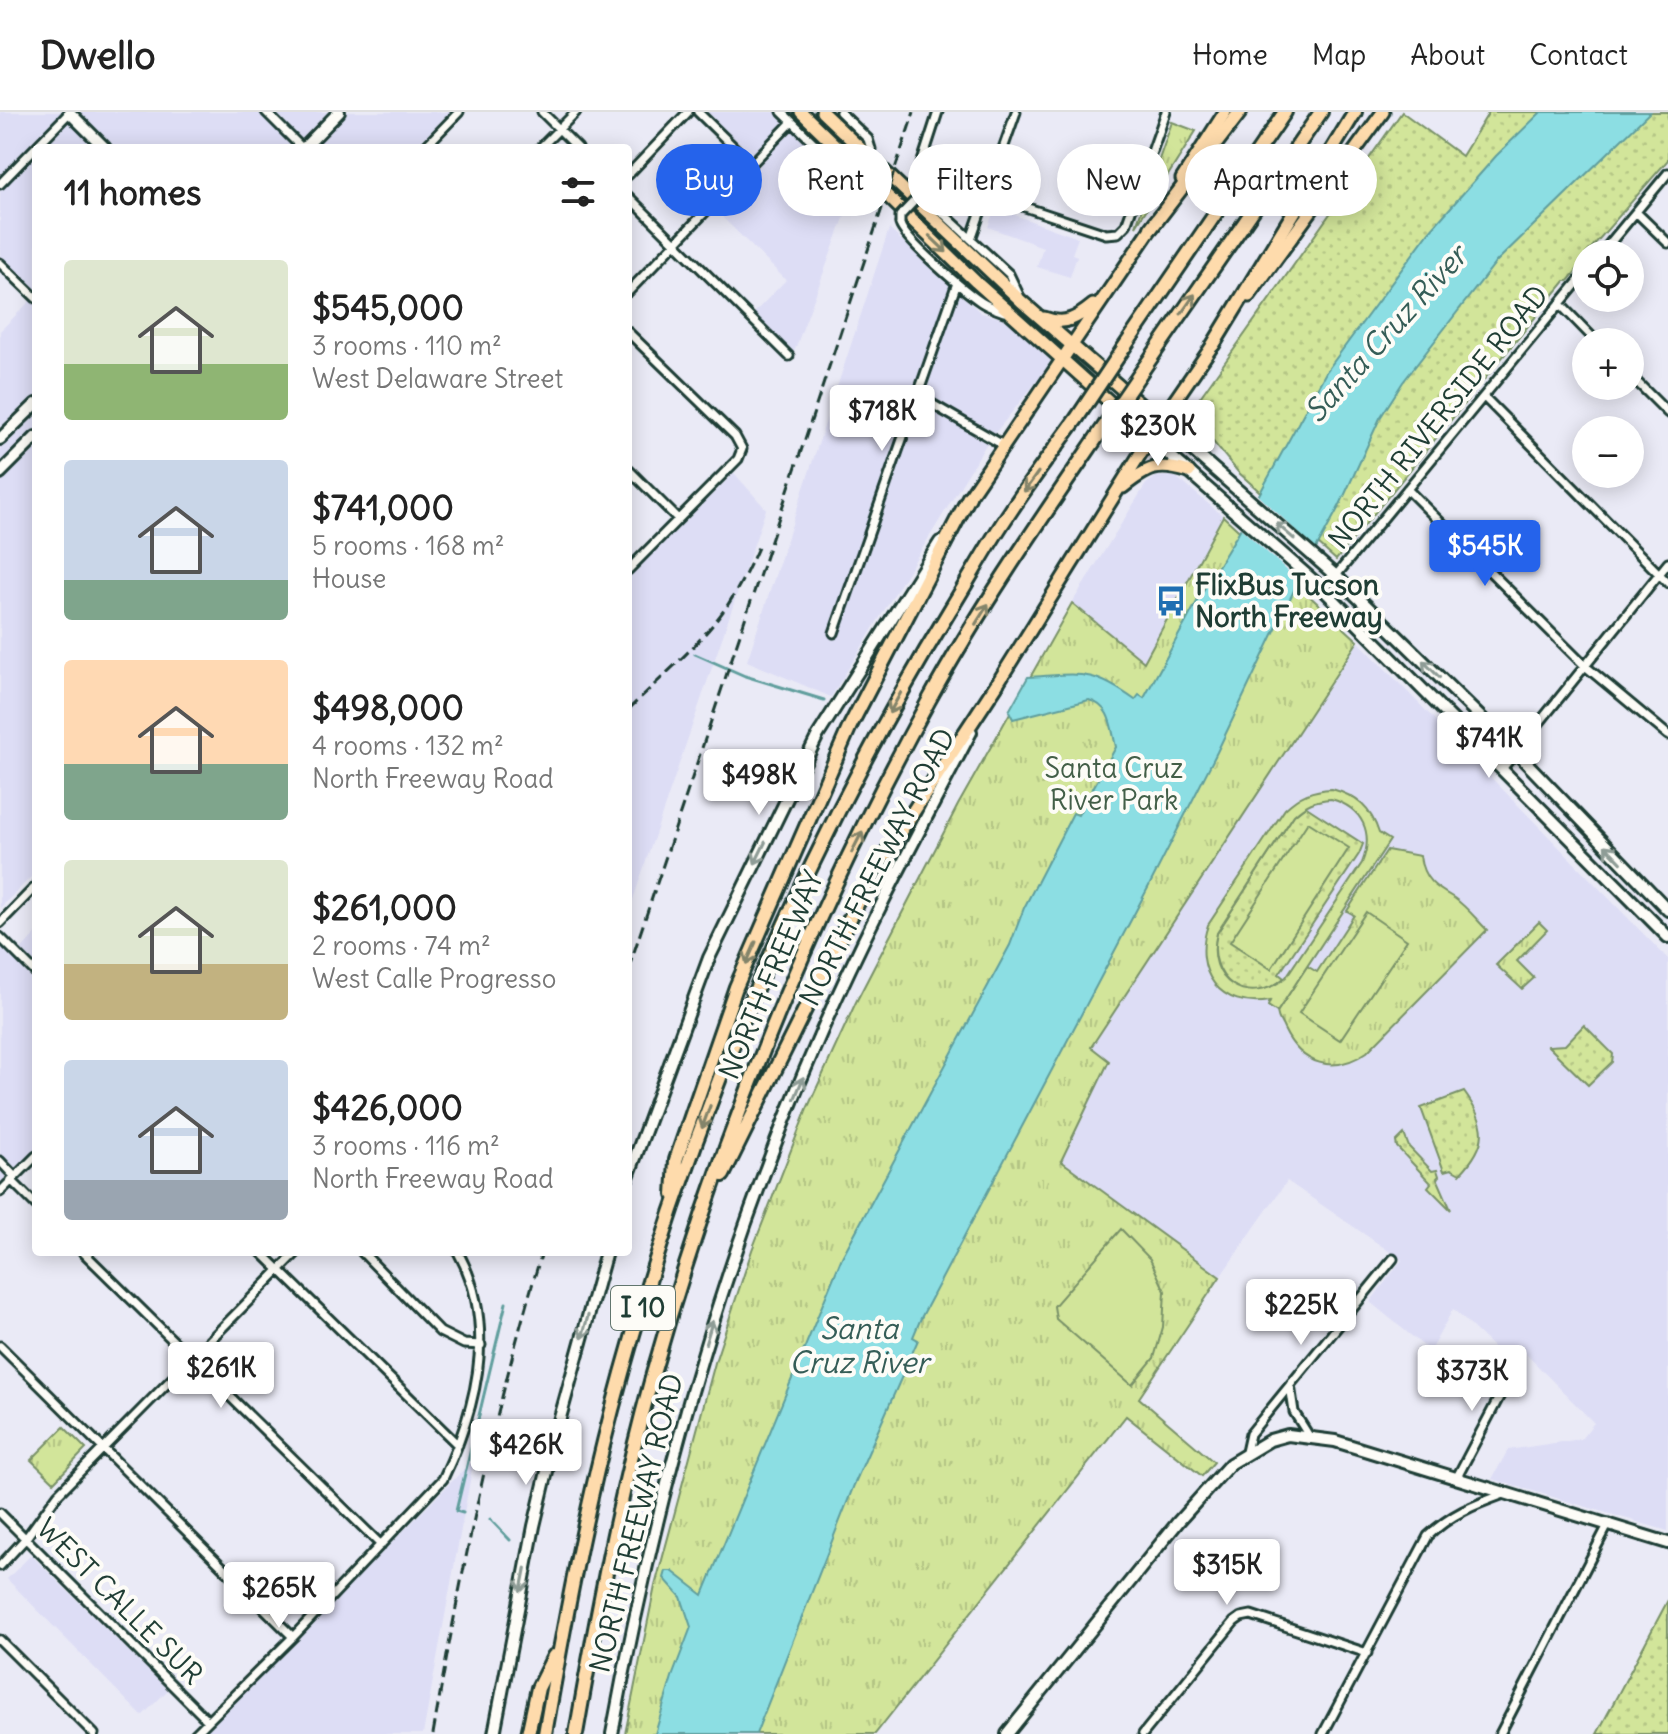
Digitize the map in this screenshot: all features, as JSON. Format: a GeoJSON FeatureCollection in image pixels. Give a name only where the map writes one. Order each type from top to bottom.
{"type":"FeatureCollection","features":[{"type":"Feature","properties":{"kind":"highway"},"geometry":{"type":"LineString","coordinates":[[1151,228],[1240,112]]}},
{"type":"Feature","properties":{"kind":"highway","name":"NORTH FREEWAY"},"geometry":{"type":"LineString","coordinates":[[545,1734],[589,1507],[613,1407],[673,1209],[733,1044],[775,944],[849,787],[905,683],[1008,514],[1285,112]]}},
{"type":"Feature","properties":{"kind":"highway","name":"NORTH FREEWAY"},"geometry":{"type":"LineString","coordinates":[[576,1734],[607,1566],[640,1424],[699,1225],[755,1070],[838,880],[930,698],[1031,534],[1321,112]]}},
{"type":"Feature","properties":{"kind":"highway"},"geometry":{"type":"LineString","coordinates":[[1213,345],[1355,112]]}},
{"type":"Feature","properties":{"kind":"highway"},"geometry":{"type":"LineString","coordinates":[[673,1209],[676,1160],[736,987],[850,726],[969,497]]}},
{"type":"Feature","properties":{"kind":"highway"},"geometry":{"type":"LineString","coordinates":[[699,1225],[871,876],[997,684]]}},
{"type":"Feature","properties":{"kind":"highway"},"geometry":{"type":"LineString","coordinates":[[528,1734],[538,1688],[561,1642]]}},
{"type":"Feature","properties":{"kind":"main road"},"geometry":{"type":"LineString","coordinates":[[70,112],[101,144]]}},
{"type":"Feature","properties":{"kind":"main road"},"geometry":{"type":"LineString","coordinates":[[307,144],[339,112]]}},
{"type":"Feature","properties":{"kind":"main road"},"geometry":{"type":"LineString","coordinates":[[801,112],[1010,314],[1324,590],[1667,933]]}},
{"type":"Feature","properties":{"kind":"main road"},"geometry":{"type":"LineString","coordinates":[[822,112],[1021,301],[1336,576],[1516,752],[1668,910]]}},
{"type":"Feature","properties":{"kind":"main road"},"geometry":{"type":"LineString","coordinates":[[632,1166],[709,958],[818,735],[969,497],[1151,228],[1225,112]]}},
{"type":"Feature","properties":{"kind":"main road","name":"NORTH FREEWAY ROAD"},"geometry":{"type":"LineString","coordinates":[[612,1734],[639,1593],[668,1473],[704,1350],[745,1226],[819,1036],[877,910],[997,684],[1160,422],[1383,112]]}},
{"type":"Feature","properties":{"kind":"main road"},"geometry":{"type":"LineString","coordinates":[[1040,317],[1065,322],[1077,318],[1104,296]]}},
{"type":"Feature","properties":{"kind":"main road"},"geometry":{"type":"LineString","coordinates":[[0,439],[32,408]]}},
{"type":"Feature","properties":{"kind":"main road"},"geometry":{"type":"LineString","coordinates":[[0,473],[32,441]]}},
{"type":"Feature","properties":{"kind":"main road"},"geometry":{"type":"LineString","coordinates":[[1117,492],[1141,473],[1159,466],[1189,472]]}},
{"type":"Feature","properties":{"kind":"main road"},"geometry":{"type":"LineString","coordinates":[[494,1734],[534,1526],[558,1425],[605,1256]]}},
{"type":"Feature","properties":{"kind":"main road"},"geometry":{"type":"LineString","coordinates":[[1007,1734],[1178,1522],[1230,1464],[1270,1440],[1288,1435],[1335,1441],[1668,1543]]}},
{"type":"Feature","properties":{"kind":"street"},"geometry":{"type":"LineString","coordinates":[[39,144],[70,112]]}},
{"type":"Feature","properties":{"kind":"street"},"geometry":{"type":"LineString","coordinates":[[266,112],[299,144]]}},
{"type":"Feature","properties":{"kind":"street"},"geometry":{"type":"LineString","coordinates":[[428,144],[459,112]]}},
{"type":"Feature","properties":{"kind":"street"},"geometry":{"type":"LineString","coordinates":[[542,112],[574,144]]}},
{"type":"Feature","properties":{"kind":"street"},"geometry":{"type":"LineString","coordinates":[[544,144],[576,112]]}},
{"type":"Feature","properties":{"kind":"street"},"geometry":{"type":"LineString","coordinates":[[632,171],[688,112]]}},
{"type":"Feature","properties":{"kind":"street"},"geometry":{"type":"LineString","coordinates":[[698,112],[731,144]]}},
{"type":"Feature","properties":{"kind":"street"},"geometry":{"type":"LineString","coordinates":[[782,112],[841,169],[849,172],[860,167],[869,157],[871,149],[868,139],[840,112]]}},
{"type":"Feature","properties":{"kind":"street"},"geometry":{"type":"LineString","coordinates":[[928,144],[938,112]]}},
{"type":"Feature","properties":{"kind":"street"},"geometry":{"type":"LineString","coordinates":[[1004,144],[1016,112]]}},
{"type":"Feature","properties":{"kind":"street"},"geometry":{"type":"LineString","coordinates":[[1041,212],[1106,234],[1114,234],[1126,225],[1166,112]]}},
{"type":"Feature","properties":{"kind":"street"},"geometry":{"type":"LineString","coordinates":[[762,153],[792,122]]}},
{"type":"Feature","properties":{"kind":"street"},"geometry":{"type":"LineString","coordinates":[[0,184],[32,151]]}},
{"type":"Feature","properties":{"kind":"street"},"geometry":{"type":"LineString","coordinates":[[1613,240],[1668,173]]}},
{"type":"Feature","properties":{"kind":"street"},"geometry":{"type":"LineString","coordinates":[[632,200],[789,356]]}},
{"type":"Feature","properties":{"kind":"street"},"geometry":{"type":"LineString","coordinates":[[908,208],[900,216],[905,235],[983,304],[1010,314]]}},
{"type":"Feature","properties":{"kind":"street"},"geometry":{"type":"LineString","coordinates":[[1636,212],[1668,243]]}},
{"type":"Feature","properties":{"kind":"street"},"geometry":{"type":"LineString","coordinates":[[632,288],[701,216]]}},
{"type":"Feature","properties":{"kind":"street"},"geometry":{"type":"LineString","coordinates":[[944,216],[1009,274],[1021,301]]}},
{"type":"Feature","properties":{"kind":"street"},"geometry":{"type":"LineString","coordinates":[[971,239],[979,216]]}},
{"type":"Feature","properties":{"kind":"street"},"geometry":{"type":"LineString","coordinates":[[0,263],[32,294]]}},
{"type":"Feature","properties":{"kind":"street"},"geometry":{"type":"LineString","coordinates":[[834,633],[957,283]]}},
{"type":"Feature","properties":{"kind":"street","name":"NORTH RIVERSIDE ROAD"},"geometry":{"type":"LineString","coordinates":[[1324,590],[1572,289]]}},
{"type":"Feature","properties":{"kind":"street"},"geometry":{"type":"LineString","coordinates":[[1560,304],[1583,328]]}},
{"type":"Feature","properties":{"kind":"street"},"geometry":{"type":"LineString","coordinates":[[632,336],[735,436],[742,449],[738,459],[632,566]]}},
{"type":"Feature","properties":{"kind":"street"},"geometry":{"type":"LineString","coordinates":[[1644,389],[1668,413]]}},
{"type":"Feature","properties":{"kind":"street"},"geometry":{"type":"LineString","coordinates":[[918,396],[1003,445]]}},
{"type":"Feature","properties":{"kind":"street"},"geometry":{"type":"LineString","coordinates":[[1484,397],[1668,583]]}},
{"type":"Feature","properties":{"kind":"street"},"geometry":{"type":"LineString","coordinates":[[632,473],[678,519]]}},
{"type":"Feature","properties":{"kind":"street"},"geometry":{"type":"LineString","coordinates":[[1407,489],[1584,665],[1668,735]]}},
{"type":"Feature","properties":{"kind":"street"},"geometry":{"type":"LineString","coordinates":[[1502,769],[1668,563]]}},
{"type":"Feature","properties":{"kind":"street"},"geometry":{"type":"LineString","coordinates":[[0,923],[32,890]]}},
{"type":"Feature","properties":{"kind":"street"},"geometry":{"type":"LineString","coordinates":[[0,937],[32,969]]}},
{"type":"Feature","properties":{"kind":"street"},"geometry":{"type":"LineString","coordinates":[[0,1192],[32,1160]]}},
{"type":"Feature","properties":{"kind":"street"},"geometry":{"type":"LineString","coordinates":[[0,1161],[32,1200]]}},
{"type":"Feature","properties":{"kind":"street"},"geometry":{"type":"LineString","coordinates":[[87,1256],[381,1545]]}},
{"type":"Feature","properties":{"kind":"street"},"geometry":{"type":"LineString","coordinates":[[265,1256],[458,1445]]}},
{"type":"Feature","properties":{"kind":"street"},"geometry":{"type":"LineString","coordinates":[[0,1566],[26,1538],[58,1494],[293,1256]]}},
{"type":"Feature","properties":{"kind":"street"},"geometry":{"type":"LineString","coordinates":[[366,1256],[440,1332],[464,1344],[481,1345]]}},
{"type":"Feature","properties":{"kind":"street"},"geometry":{"type":"LineString","coordinates":[[195,1734],[293,1637],[443,1479],[458,1445],[470,1405],[481,1345],[481,1325],[472,1283],[460,1256]]}},
{"type":"Feature","properties":{"kind":"street"},"geometry":{"type":"LineString","coordinates":[[1246,1452],[1250,1434],[1393,1259]]}},
{"type":"Feature","properties":{"kind":"street"},"geometry":{"type":"LineString","coordinates":[[0,1346],[293,1637]]}},
{"type":"Feature","properties":{"kind":"street"},"geometry":{"type":"LineString","coordinates":[[1456,1479],[1517,1363]]}},
{"type":"Feature","properties":{"kind":"street"},"geometry":{"type":"LineString","coordinates":[[1290,1385],[1294,1412],[1309,1436]]}},
{"type":"Feature","properties":{"kind":"street"},"geometry":{"type":"LineString","coordinates":[[1323,1734],[1428,1536],[1443,1521],[1463,1509],[1506,1493]]}},
{"type":"Feature","properties":{"kind":"street","name":"WEST CALLE SUR"},"geometry":{"type":"LineString","coordinates":[[0,1513],[208,1721]]}},
{"type":"Feature","properties":{"kind":"street"},"geometry":{"type":"LineString","coordinates":[[1500,1734],[1609,1523]]}},
{"type":"Feature","properties":{"kind":"street"},"geometry":{"type":"LineString","coordinates":[[1143,1734],[1241,1617],[1251,1615],[1367,1653]]}},
{"type":"Feature","properties":{"kind":"street"},"geometry":{"type":"LineString","coordinates":[[0,1640],[94,1734]]}},
{"type":"Feature","properties":{"kind":"shaded area"},"geometry":{"type":"Polygon","coordinates":[[[0,112],[451,112],[418,144],[32,144],[32,293],[0,260],[0,112]]]}},
{"type":"Feature","properties":{"kind":"shaded area"},"geometry":{"type":"Polygon","coordinates":[[[703,112],[781,112],[790,120],[762,149],[762,144],[734,144],[703,112]]]}},
{"type":"Feature","properties":{"kind":"shaded area"},"geometry":{"type":"Polygon","coordinates":[[[795,126],[813,144],[778,144],[778,216],[845,216],[794,352],[753,314],[786,280],[721,216],[762,216],[762,160],[795,126]]]}},
{"type":"Feature","properties":{"kind":"shaded area"},"geometry":{"type":"Polygon","coordinates":[[[992,216],[1017,216],[1078,238],[1072,254],[1077,256],[1070,277],[1037,267],[1043,247],[988,227],[992,216]]]}},
{"type":"Feature","properties":{"kind":"shaded area"},"geometry":{"type":"Polygon","coordinates":[[[889,229],[981,313],[1005,319],[1054,360],[987,443],[831,697],[747,661],[889,229]]]}},
{"type":"Feature","properties":{"kind":"shaded area"},"geometry":{"type":"Polygon","coordinates":[[[32,299],[32,876],[0,908],[0,331],[32,299]]]}},
{"type":"Feature","properties":{"kind":"shaded area"},"geometry":{"type":"Polygon","coordinates":[[[734,473],[766,509],[632,902],[632,574],[734,473]]]}},
{"type":"Feature","properties":{"kind":"shaded area"},"geometry":{"type":"Polygon","coordinates":[[[1156,477],[1176,477],[1223,516],[1144,662],[1072,603],[1146,484],[1156,477]]]}},
{"type":"Feature","properties":{"kind":"shaded area"},"geometry":{"type":"Polygon","coordinates":[[[1358,641],[1668,959],[1668,1531],[1492,1479],[1508,1450],[1581,1439],[1594,1423],[1520,1348],[1507,1360],[1453,1309],[1430,1351],[1370,1302],[1402,1260],[1287,1181],[1220,1277],[1061,1162],[1109,1061],[1091,1047],[1358,641]]]}},
{"type":"Feature","properties":{"kind":"shaded area"},"geometry":{"type":"Polygon","coordinates":[[[0,937],[17,954],[32,937],[32,1154],[0,1186],[0,937]]]}},
{"type":"Feature","properties":{"kind":"shaded area"},"geometry":{"type":"Polygon","coordinates":[[[474,1459],[423,1734],[204,1734],[474,1459]]]}},
{"type":"Feature","properties":{"kind":"shaded area"},"geometry":{"type":"Polygon","coordinates":[[[31,1555],[168,1690],[142,1716],[7,1579],[31,1555]]]}},
{"type":"Feature","properties":{"kind":"green space"},"geometry":{"type":"Polygon","coordinates":[[[1402,112],[1462,156],[1489,112],[1668,112],[1668,160],[1598,240],[1572,240],[1572,276],[1336,560],[1238,472],[1195,420],[1196,403],[1328,216],[1377,216],[1377,147],[1402,112]]]}},
{"type":"Feature","properties":{"kind":"green space"},"geometry":{"type":"Polygon","coordinates":[[[1172,122],[1196,131],[1169,174],[1169,144],[1164,144],[1172,122]]]}},
{"type":"Feature","properties":{"kind":"green space","name":"Santa Cruz River Park"},"geometry":{"type":"Polygon","coordinates":[[[1223,516],[1358,641],[1091,1047],[1109,1061],[1061,1161],[1220,1277],[1139,1398],[1214,1462],[1202,1476],[1126,1416],[875,1734],[625,1734],[655,1586],[716,1359],[752,1250],[807,1109],[856,1002],[958,805],[1072,603],[1144,662],[1223,516]]]}},
{"type":"Feature","properties":{"kind":"green space"},"geometry":{"type":"Polygon","coordinates":[[[1332,789],[1356,799],[1372,817],[1379,833],[1390,840],[1277,1012],[1268,1006],[1270,1001],[1252,1002],[1224,993],[1207,972],[1204,942],[1208,925],[1285,809],[1307,794],[1332,789]],[[1331,799],[1320,800],[1294,815],[1217,933],[1217,965],[1233,985],[1244,990],[1258,990],[1286,977],[1362,863],[1367,842],[1363,823],[1342,803],[1331,799]]]}},
{"type":"Feature","properties":{"kind":"green space"},"geometry":{"type":"Polygon","coordinates":[[[1305,806],[1363,844],[1279,974],[1284,978],[1257,991],[1244,990],[1232,985],[1217,964],[1217,933],[1294,815],[1305,806]]]}},
{"type":"Feature","properties":{"kind":"green space"},"geometry":{"type":"Polygon","coordinates":[[[1308,822],[1349,848],[1271,969],[1230,942],[1308,822]]]}},
{"type":"Feature","properties":{"kind":"green space"},"geometry":{"type":"Polygon","coordinates":[[[1387,850],[1420,856],[1431,882],[1463,905],[1487,930],[1367,1052],[1342,1063],[1320,1063],[1309,1058],[1291,1041],[1277,1012],[1307,966],[1317,972],[1354,915],[1347,911],[1387,850]]]}},
{"type":"Feature","properties":{"kind":"green space"},"geometry":{"type":"Polygon","coordinates":[[[1366,912],[1407,940],[1340,1040],[1299,1013],[1366,912]]]}},
{"type":"Feature","properties":{"kind":"green space"},"geometry":{"type":"Polygon","coordinates":[[[1539,922],[1547,930],[1517,961],[1534,978],[1522,989],[1496,965],[1539,922]]]}},
{"type":"Feature","properties":{"kind":"green space"},"geometry":{"type":"Polygon","coordinates":[[[1584,1025],[1613,1054],[1612,1062],[1588,1085],[1548,1046],[1565,1045],[1584,1025]]]}},
{"type":"Feature","properties":{"kind":"green space"},"geometry":{"type":"Polygon","coordinates":[[[1464,1092],[1478,1115],[1482,1134],[1476,1153],[1460,1174],[1451,1169],[1444,1171],[1421,1108],[1464,1092]]]}},
{"type":"Feature","properties":{"kind":"green space"},"geometry":{"type":"Polygon","coordinates":[[[1404,1134],[1409,1147],[1432,1171],[1437,1170],[1437,1178],[1451,1210],[1428,1187],[1431,1183],[1397,1147],[1396,1142],[1404,1134]]]}},
{"type":"Feature","properties":{"kind":"green space"},"geometry":{"type":"Polygon","coordinates":[[[1121,1229],[1150,1259],[1165,1291],[1163,1327],[1154,1358],[1132,1385],[1056,1319],[1054,1306],[1121,1229]]]}},
{"type":"Feature","properties":{"kind":"green space"},"geometry":{"type":"Polygon","coordinates":[[[64,1427],[86,1449],[54,1482],[31,1460],[64,1427]]]}},
{"type":"Feature","properties":{"kind":"green space"},"geometry":{"type":"Polygon","coordinates":[[[1668,1600],[1668,1734],[1597,1734],[1668,1600]]]}},
{"type":"Feature","properties":{"kind":"water","name":"Santa Cruz River"},"geometry":{"type":"Polygon","coordinates":[[[1541,112],[1650,112],[1496,262],[1403,382],[1380,418],[1340,505],[1298,582],[1150,884],[921,1318],[913,1337],[918,1340],[854,1485],[756,1734],[655,1734],[691,1627],[681,1597],[664,1578],[666,1571],[672,1571],[703,1595],[842,1257],[1010,945],[1024,908],[1073,813],[1078,815],[1116,747],[1106,712],[1089,700],[1013,719],[1009,711],[1028,677],[1084,675],[1107,682],[1135,700],[1139,695],[1144,698],[1326,372],[1429,232],[1496,156],[1541,112]]]}},
{"type":"Feature","properties":{"kind":"pier"},"geometry":{"type":"Polygon","coordinates":[[[1256,493],[1318,551],[1302,584],[1238,526],[1256,493]]]}},
{"type":"Feature","properties":{"kind":"waterway"},"geometry":{"type":"LineString","coordinates":[[695,654],[745,676],[824,700]]}},
{"type":"Feature","properties":{"kind":"waterway"},"geometry":{"type":"LineString","coordinates":[[463,1513],[456,1511],[506,1303]]}},
{"type":"Feature","properties":{"kind":"waterway"},"geometry":{"type":"LineString","coordinates":[[490,1519],[510,1540]]}},
{"type":"Feature","properties":{"kind":"railway"},"geometry":{"type":"LineString","coordinates":[[632,958],[914,112]]}},
{"type":"Feature","properties":{"kind":"railway"},"geometry":{"type":"LineString","coordinates":[[632,706],[716,620],[736,591],[759,545]]}},
{"type":"Feature","properties":{"kind":"railway"},"geometry":{"type":"LineString","coordinates":[[433,1734],[480,1491],[541,1256]]}},
{"type":"Feature","properties":{"kind":"place","name":"FlixBus Tucson North Freeway"},"geometry":{"type":"Point","coordinates":[1171,601]}}]}
